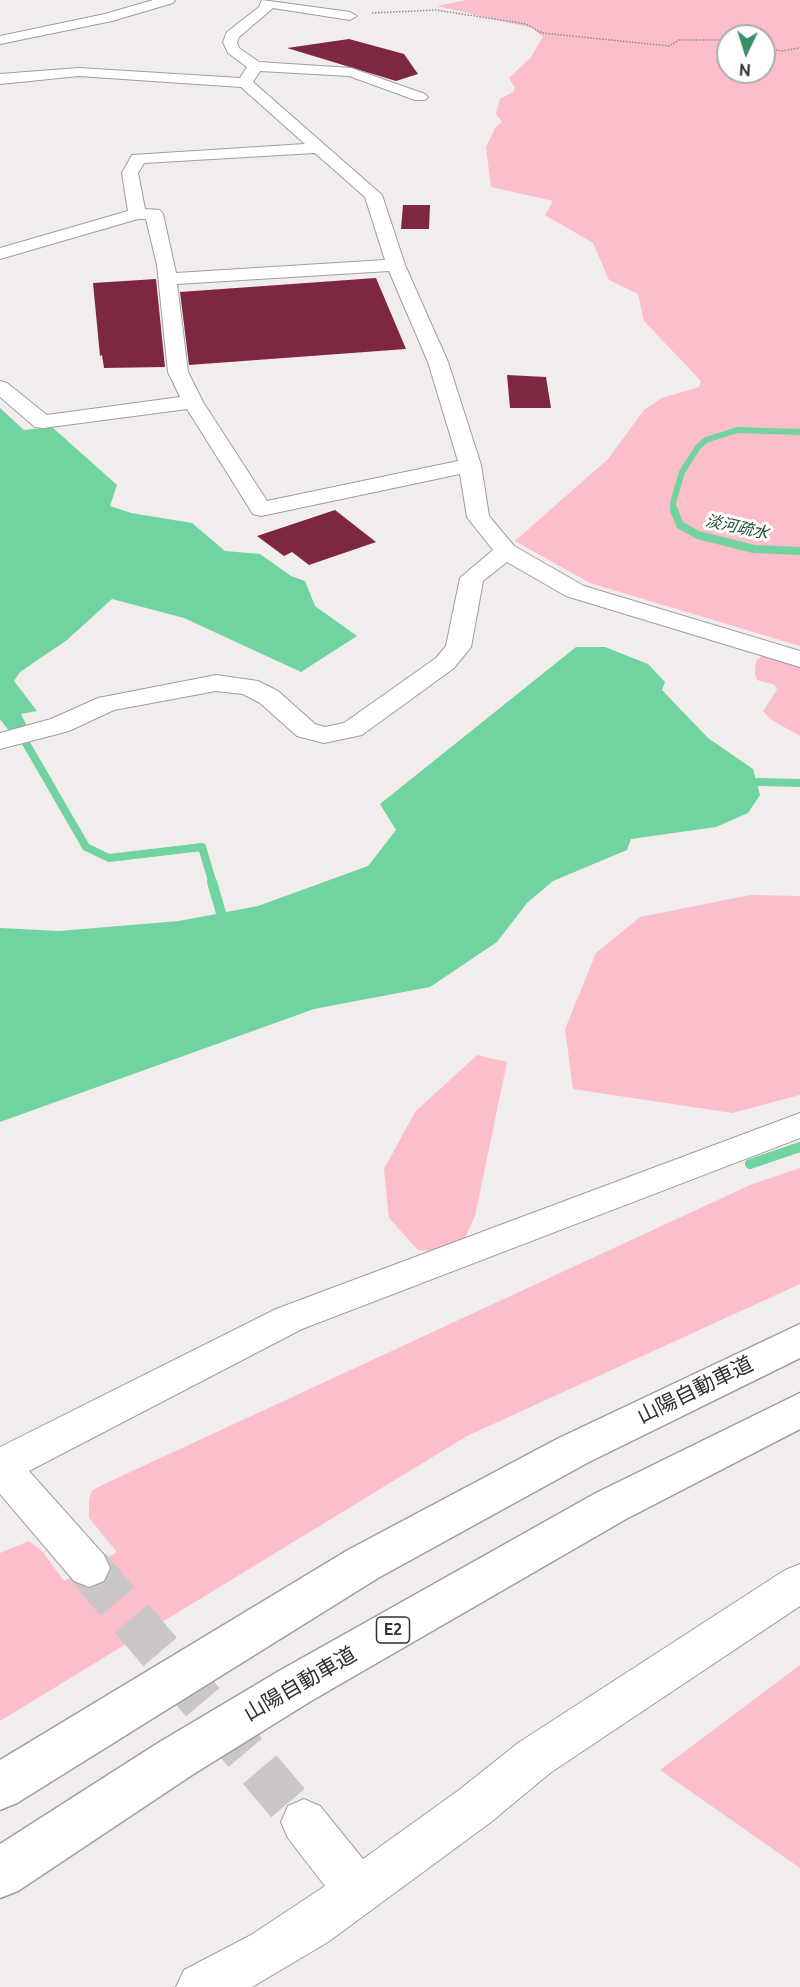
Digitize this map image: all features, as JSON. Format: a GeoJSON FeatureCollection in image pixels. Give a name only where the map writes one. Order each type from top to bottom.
{"type":"FeatureCollection","features":[{"type":"Feature","properties":{"kind":"highway","name":"山陽自動車道"},"geometry":{"type":"LineString","coordinates":[[0,1786],[363,1564],[572,1450],[800,1340]]}},
{"type":"Feature","properties":{"kind":"highway","name":"山陽自動車道"},"geometry":{"type":"LineString","coordinates":[[0,1874],[175,1759],[295,1686],[600,1512],[800,1410]]}},
{"type":"Feature","properties":{"kind":"street"},"geometry":{"type":"LineString","coordinates":[[0,40],[107,18],[168,0]]}},
{"type":"Feature","properties":{"kind":"street"},"geometry":{"type":"LineString","coordinates":[[350,16],[269,1],[232,35],[230,42],[250,75],[316,148],[373,195],[396,265],[438,362],[470,465],[478,517],[506,551],[535,570],[575,591],[800,659]]}},
{"type":"Feature","properties":{"kind":"street"},"geometry":{"type":"LineString","coordinates":[[0,79],[79,72],[250,75],[351,72],[420,97]]}},
{"type":"Feature","properties":{"kind":"street"},"geometry":{"type":"LineString","coordinates":[[137,214],[130,173],[138,158],[316,148]]}},
{"type":"Feature","properties":{"kind":"street"},"geometry":{"type":"LineString","coordinates":[[0,254],[137,214],[154,214],[166,279],[178,372],[193,402],[261,509],[470,465]]}},
{"type":"Feature","properties":{"kind":"street"},"geometry":{"type":"LineString","coordinates":[[166,279],[396,265]]}},
{"type":"Feature","properties":{"kind":"street"},"geometry":{"type":"LineString","coordinates":[[0,387],[43,422],[193,402]]}},
{"type":"Feature","properties":{"kind":"street"},"geometry":{"type":"LineString","coordinates":[[4,740],[60,725],[107,704],[216,683],[249,687],[269,697],[306,730],[324,735],[353,729],[445,663],[458,647],[472,578],[506,551]]}},
{"type":"Feature","properties":{"kind":"street"},"geometry":{"type":"LineString","coordinates":[[89,1568],[49,1525],[1,1466],[289,1318],[800,1125]]}},
{"type":"Feature","properties":{"kind":"street"},"geometry":{"type":"LineString","coordinates":[[201,1987],[268,1952],[475,1806],[534,1758],[800,1583]]}},
{"type":"Feature","properties":{"kind":"street"},"geometry":{"type":"LineString","coordinates":[[304,1822],[358,1890]]}},
{"type":"Feature","properties":{"kind":"path"},"geometry":{"type":"LineString","coordinates":[[350,16],[436,10],[526,24],[542,33],[576,38],[669,46],[679,40],[716,40]]}},
{"type":"Feature","properties":{"kind":"path"},"geometry":{"type":"LineString","coordinates":[[776,50],[800,48]]}},
{"type":"Feature","properties":{"kind":"shaded area"},"geometry":{"type":"Polygon","coordinates":[[[467,0],[800,0],[800,646],[590,583],[515,541],[608,459],[644,410],[662,398],[699,387],[701,381],[644,321],[638,294],[609,280],[593,243],[545,215],[553,201],[491,187],[486,147],[495,128],[502,122],[496,114],[500,99],[513,92],[515,88],[509,78],[531,57],[543,37],[532,28],[437,6],[467,0]]]}},
{"type":"Feature","properties":{"kind":"shaded area"},"geometry":{"type":"Polygon","coordinates":[[[0,408],[24,430],[52,427],[117,485],[110,506],[131,513],[192,523],[225,551],[260,554],[291,576],[305,581],[315,606],[357,636],[301,672],[184,618],[112,599],[67,640],[20,672],[14,681],[37,711],[21,714],[27,726],[9,731],[0,719],[0,408]]]}},
{"type":"Feature","properties":{"kind":"shaded area"},"geometry":{"type":"Polygon","coordinates":[[[576,647],[605,647],[648,664],[665,682],[662,690],[708,738],[753,769],[760,795],[748,813],[716,827],[631,839],[627,850],[553,881],[527,903],[497,942],[430,987],[314,1009],[0,1122],[0,928],[59,931],[179,921],[258,906],[368,866],[396,830],[380,804],[576,647]]]}},
{"type":"Feature","properties":{"kind":"shaded area"},"geometry":{"type":"Polygon","coordinates":[[[763,655],[800,666],[800,736],[770,719],[763,711],[777,690],[775,685],[757,680],[756,661],[763,655]]]}},
{"type":"Feature","properties":{"kind":"shaded area"},"geometry":{"type":"Polygon","coordinates":[[[750,895],[800,896],[800,1095],[732,1113],[573,1089],[565,1029],[596,953],[640,917],[750,895]]]}},
{"type":"Feature","properties":{"kind":"shaded area"},"geometry":{"type":"Polygon","coordinates":[[[477,1055],[507,1062],[475,1216],[465,1238],[444,1252],[418,1250],[389,1218],[384,1169],[415,1112],[477,1055]]]}},
{"type":"Feature","properties":{"kind":"shaded area"},"geometry":{"type":"Polygon","coordinates":[[[800,1168],[800,1284],[467,1436],[0,1721],[0,1553],[29,1541],[43,1552],[64,1581],[117,1552],[89,1518],[89,1500],[92,1491],[98,1487],[750,1185],[800,1168]]]}},
{"type":"Feature","properties":{"kind":"shaded area"},"geometry":{"type":"Polygon","coordinates":[[[800,1665],[800,1868],[660,1770],[800,1665]]]}},
{"type":"Feature","properties":{"kind":"building"},"geometry":{"type":"Polygon","coordinates":[[[349,39],[404,54],[418,74],[396,81],[287,48],[349,39]]]}},
{"type":"Feature","properties":{"kind":"building"},"geometry":{"type":"Polygon","coordinates":[[[403,205],[430,205],[429,229],[401,229],[403,205]]]}},
{"type":"Feature","properties":{"kind":"building"},"geometry":{"type":"Polygon","coordinates":[[[376,278],[406,349],[189,365],[180,292],[376,278]]]}},
{"type":"Feature","properties":{"kind":"building"},"geometry":{"type":"Polygon","coordinates":[[[156,279],[165,367],[104,368],[102,355],[100,356],[93,283],[156,279]]]}},
{"type":"Feature","properties":{"kind":"building"},"geometry":{"type":"Polygon","coordinates":[[[507,375],[546,377],[551,408],[510,408],[507,375]]]}},
{"type":"Feature","properties":{"kind":"building"},"geometry":{"type":"Polygon","coordinates":[[[335,510],[376,542],[309,565],[292,552],[284,556],[257,536],[335,510]]]}},
{"type":"Feature","properties":{"kind":"waterway","name":"淡河疏水"},"geometry":{"type":"LineString","coordinates":[[674,511],[673,503],[682,472],[698,447],[706,440],[737,430],[800,432]]}},
{"type":"Feature","properties":{"kind":"waterway","name":"淡河疏水"},"geometry":{"type":"LineString","coordinates":[[674,510],[680,525],[698,535],[754,549],[800,551]]}},
{"type":"Feature","properties":{"kind":"waterway"},"geometry":{"type":"LineString","coordinates":[[19,731],[86,847],[109,858],[202,847],[213,884]]}},
{"type":"Feature","properties":{"kind":"waterway"},"geometry":{"type":"LineString","coordinates":[[758,782],[800,783]]}},
{"type":"Feature","properties":{"kind":"waterway"},"geometry":{"type":"LineString","coordinates":[[212,882],[221,913]]}},
{"type":"Feature","properties":{"kind":"waterway","name":"淡河疏水"},"geometry":{"type":"LineString","coordinates":[[750,1164],[800,1147]]}},
{"type":"Feature","properties":{"kind":"tunnel"},"geometry":{"type":"LineString","coordinates":[[89,1568],[304,1822]]}}]}
